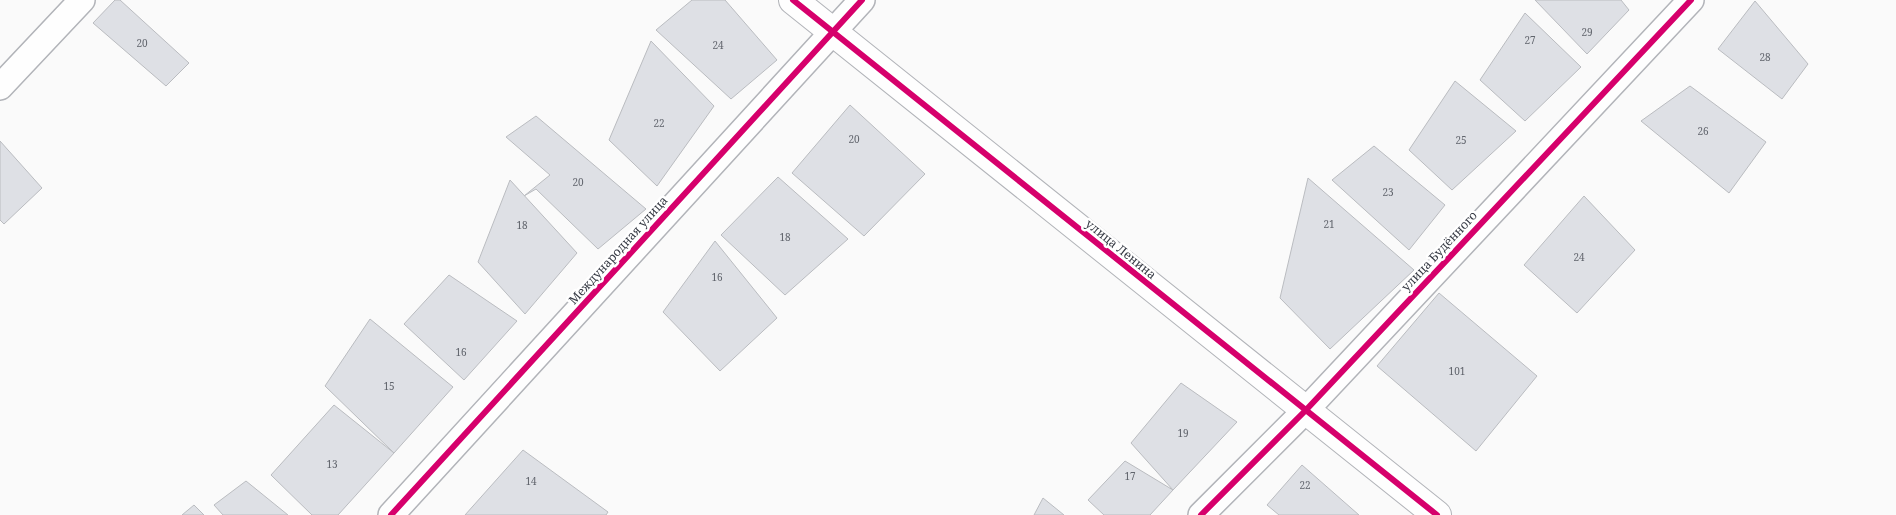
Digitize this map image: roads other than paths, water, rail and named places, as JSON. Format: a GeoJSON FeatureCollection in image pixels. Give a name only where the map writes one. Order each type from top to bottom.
{"type":"FeatureCollection","features":[{"type":"Feature","properties":{"kind":"street"},"geometry":{"type":"LineString","coordinates":[[0,87],[82,0]]}},
{"type":"Feature","properties":{"kind":"street","name":"улица Ленина"},"geometry":{"type":"LineString","coordinates":[[793,0],[1437,515]]}},
{"type":"Feature","properties":{"kind":"street","name":"Международная улица"},"geometry":{"type":"LineString","coordinates":[[390,515],[862,0]]}},
{"type":"Feature","properties":{"kind":"street","name":"улица Будённого"},"geometry":{"type":"LineString","coordinates":[[1201,515],[1306,410],[1691,0]]}}]}
